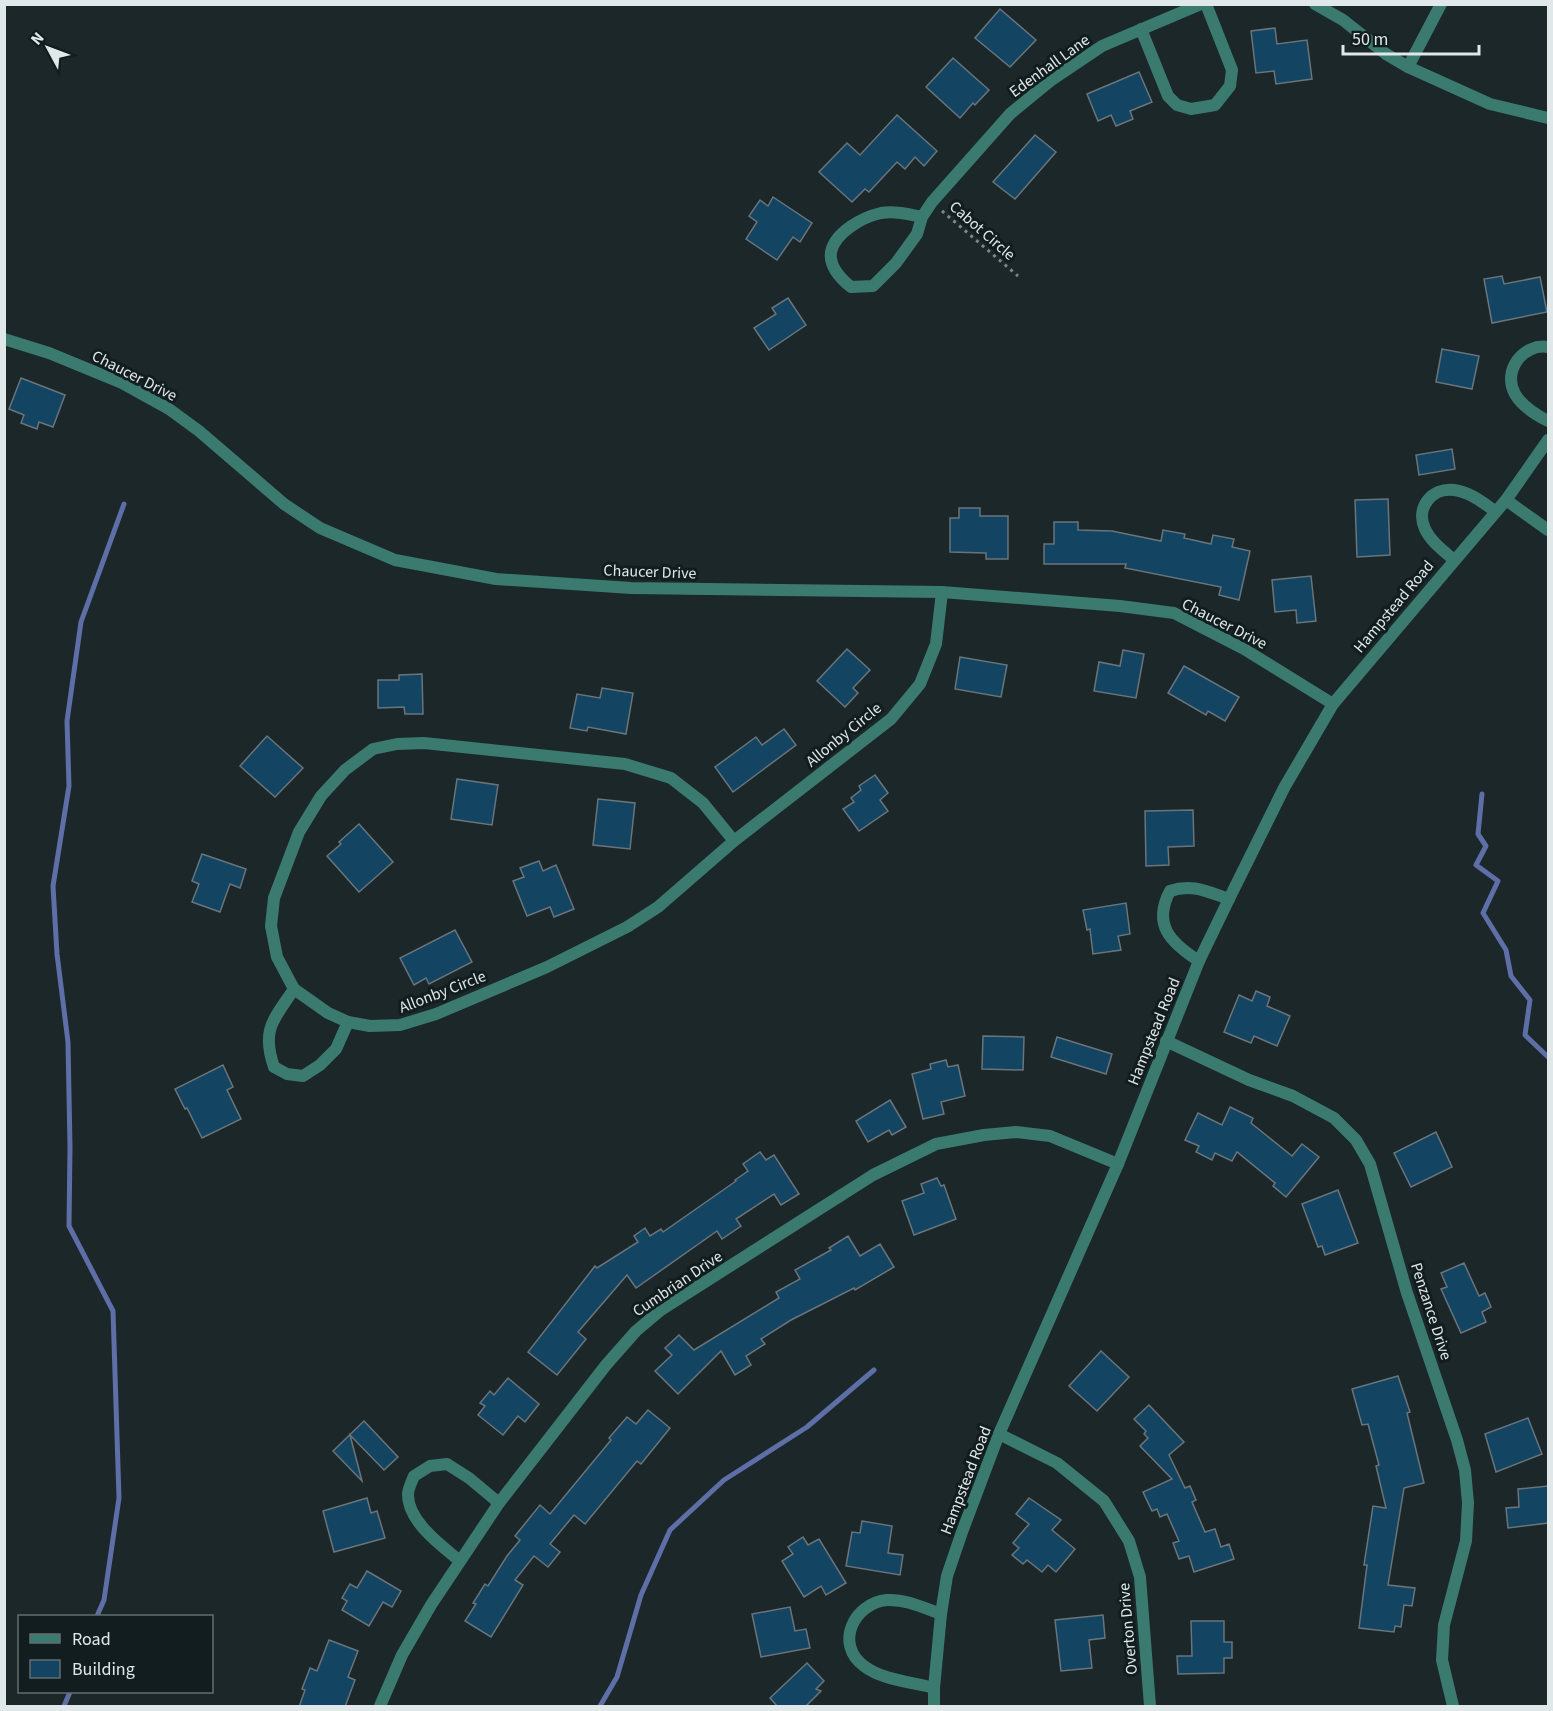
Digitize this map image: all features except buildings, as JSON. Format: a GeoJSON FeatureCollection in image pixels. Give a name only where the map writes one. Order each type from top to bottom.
{"type":"FeatureCollection","features":[{"type":"Feature","properties":{"kind":"street"},"geometry":{"type":"LineString","coordinates":[[1141,29],[1168,96],[1177,105],[1191,109],[1215,105],[1230,86],[1232,70],[1206,4]]}},
{"type":"Feature","properties":{"kind":"street"},"geometry":{"type":"LineString","coordinates":[[1315,4],[1343,20],[1386,54],[1408,67],[1490,104],[1548,118]]}},
{"type":"Feature","properties":{"kind":"street"},"geometry":{"type":"LineString","coordinates":[[1408,67],[1441,4]]}},
{"type":"Feature","properties":{"kind":"street","name":"Edenhall Lane"},"geometry":{"type":"LineString","coordinates":[[922,217],[901,212],[881,213],[860,220],[841,234],[831,252],[834,268],[841,279],[850,287],[873,286],[896,263],[917,234],[922,217],[932,202],[1010,114],[1050,81],[1102,46],[1195,6]]}},
{"type":"Feature","properties":{"kind":"street","name":"Chaucer Drive"},"geometry":{"type":"LineString","coordinates":[[4,339],[49,353],[101,374],[169,409],[199,431],[284,504],[320,528],[395,560],[496,579],[631,588],[942,592],[1120,606],[1174,614],[1244,649],[1333,704]]}},
{"type":"Feature","properties":{"kind":"street"},"geometry":{"type":"LineString","coordinates":[[1548,347],[1541,346],[1527,351],[1515,361],[1510,377],[1514,393],[1524,406],[1548,421]]}},
{"type":"Feature","properties":{"kind":"street","name":"Hampstead Road"},"geometry":{"type":"LineString","coordinates":[[934,1707],[940,1614],[947,1576],[999,1434],[1118,1164],[1199,961],[1229,899],[1284,788],[1333,704],[1495,510],[1506,500],[1548,440]]}},
{"type":"Feature","properties":{"kind":"street"},"geometry":{"type":"LineString","coordinates":[[1454,560],[1424,528],[1422,512],[1428,498],[1437,490],[1454,490],[1470,494],[1495,510]]}},
{"type":"Feature","properties":{"kind":"street"},"geometry":{"type":"LineString","coordinates":[[1506,500],[1548,530]]}},
{"type":"Feature","properties":{"kind":"street","name":"Allonby Circle"},"geometry":{"type":"LineString","coordinates":[[735,841],[703,803],[671,778],[625,765],[424,743],[398,744],[373,749],[345,770],[321,796],[298,832],[274,898],[272,926],[277,957],[294,989],[328,1013],[348,1022],[370,1026],[400,1025],[436,1014],[547,967],[627,927],[658,907],[735,841],[891,719],[920,684],[936,644],[942,592]]}},
{"type":"Feature","properties":{"kind":"street"},"geometry":{"type":"LineString","coordinates":[[1199,961],[1179,948],[1169,938],[1163,919],[1164,903],[1170,891],[1184,886],[1229,899]]}},
{"type":"Feature","properties":{"kind":"street"},"geometry":{"type":"LineString","coordinates":[[294,989],[274,1020],[267,1036],[268,1051],[274,1067],[287,1074],[303,1076],[321,1065],[336,1049],[348,1022]]}},
{"type":"Feature","properties":{"kind":"street","name":"Penzance Drive"},"geometry":{"type":"LineString","coordinates":[[1166,1041],[1249,1080],[1293,1096],[1334,1118],[1356,1140],[1370,1164],[1407,1293],[1465,1470],[1468,1503],[1466,1541],[1444,1625],[1442,1660],[1453,1707]]}},
{"type":"Feature","properties":{"kind":"street","name":"Cumbrian Drive"},"geometry":{"type":"LineString","coordinates":[[380,1707],[402,1654],[431,1605],[499,1503],[606,1365],[636,1331],[662,1310],[873,1175],[936,1144],[1016,1132],[1050,1136],[1118,1164]]}},
{"type":"Feature","properties":{"kind":"street","name":"Overton Drive"},"geometry":{"type":"LineString","coordinates":[[999,1434],[1057,1463],[1104,1501],[1129,1541],[1140,1577],[1150,1707]]}},
{"type":"Feature","properties":{"kind":"street"},"geometry":{"type":"LineString","coordinates":[[460,1561],[427,1532],[415,1517],[408,1495],[414,1476],[430,1466],[447,1464],[469,1478],[499,1503]]}},
{"type":"Feature","properties":{"kind":"street"},"geometry":{"type":"LineString","coordinates":[[934,1688],[878,1674],[862,1665],[850,1649],[848,1631],[858,1614],[871,1605],[887,1600],[910,1602],[940,1614]]}},
{"type":"Feature","properties":{"kind":"path","name":"Cabot Circle"},"geometry":{"type":"LineString","coordinates":[[932,202],[1018,276]]}},
{"type":"Feature","properties":{"kind":"waterway"},"geometry":{"type":"LineString","coordinates":[[97,1615],[104,1600],[119,1498],[113,1311],[69,1226],[68,1042],[57,954],[53,886],[69,786],[67,721],[81,622],[124,504]]}},
{"type":"Feature","properties":{"kind":"waterway"},"geometry":{"type":"LineString","coordinates":[[1482,794],[1478,834],[1486,846],[1476,865],[1498,881],[1483,913],[1506,950],[1511,976],[1530,1000],[1525,1035],[1548,1057]]}},
{"type":"Feature","properties":{"kind":"waterway"},"geometry":{"type":"LineString","coordinates":[[600,1706],[617,1677],[641,1595],[670,1530],[724,1480],[807,1427],[874,1370]]}},
{"type":"Feature","properties":{"kind":"waterway"},"geometry":{"type":"LineString","coordinates":[[64,1706],[70,1693]]}}]}
